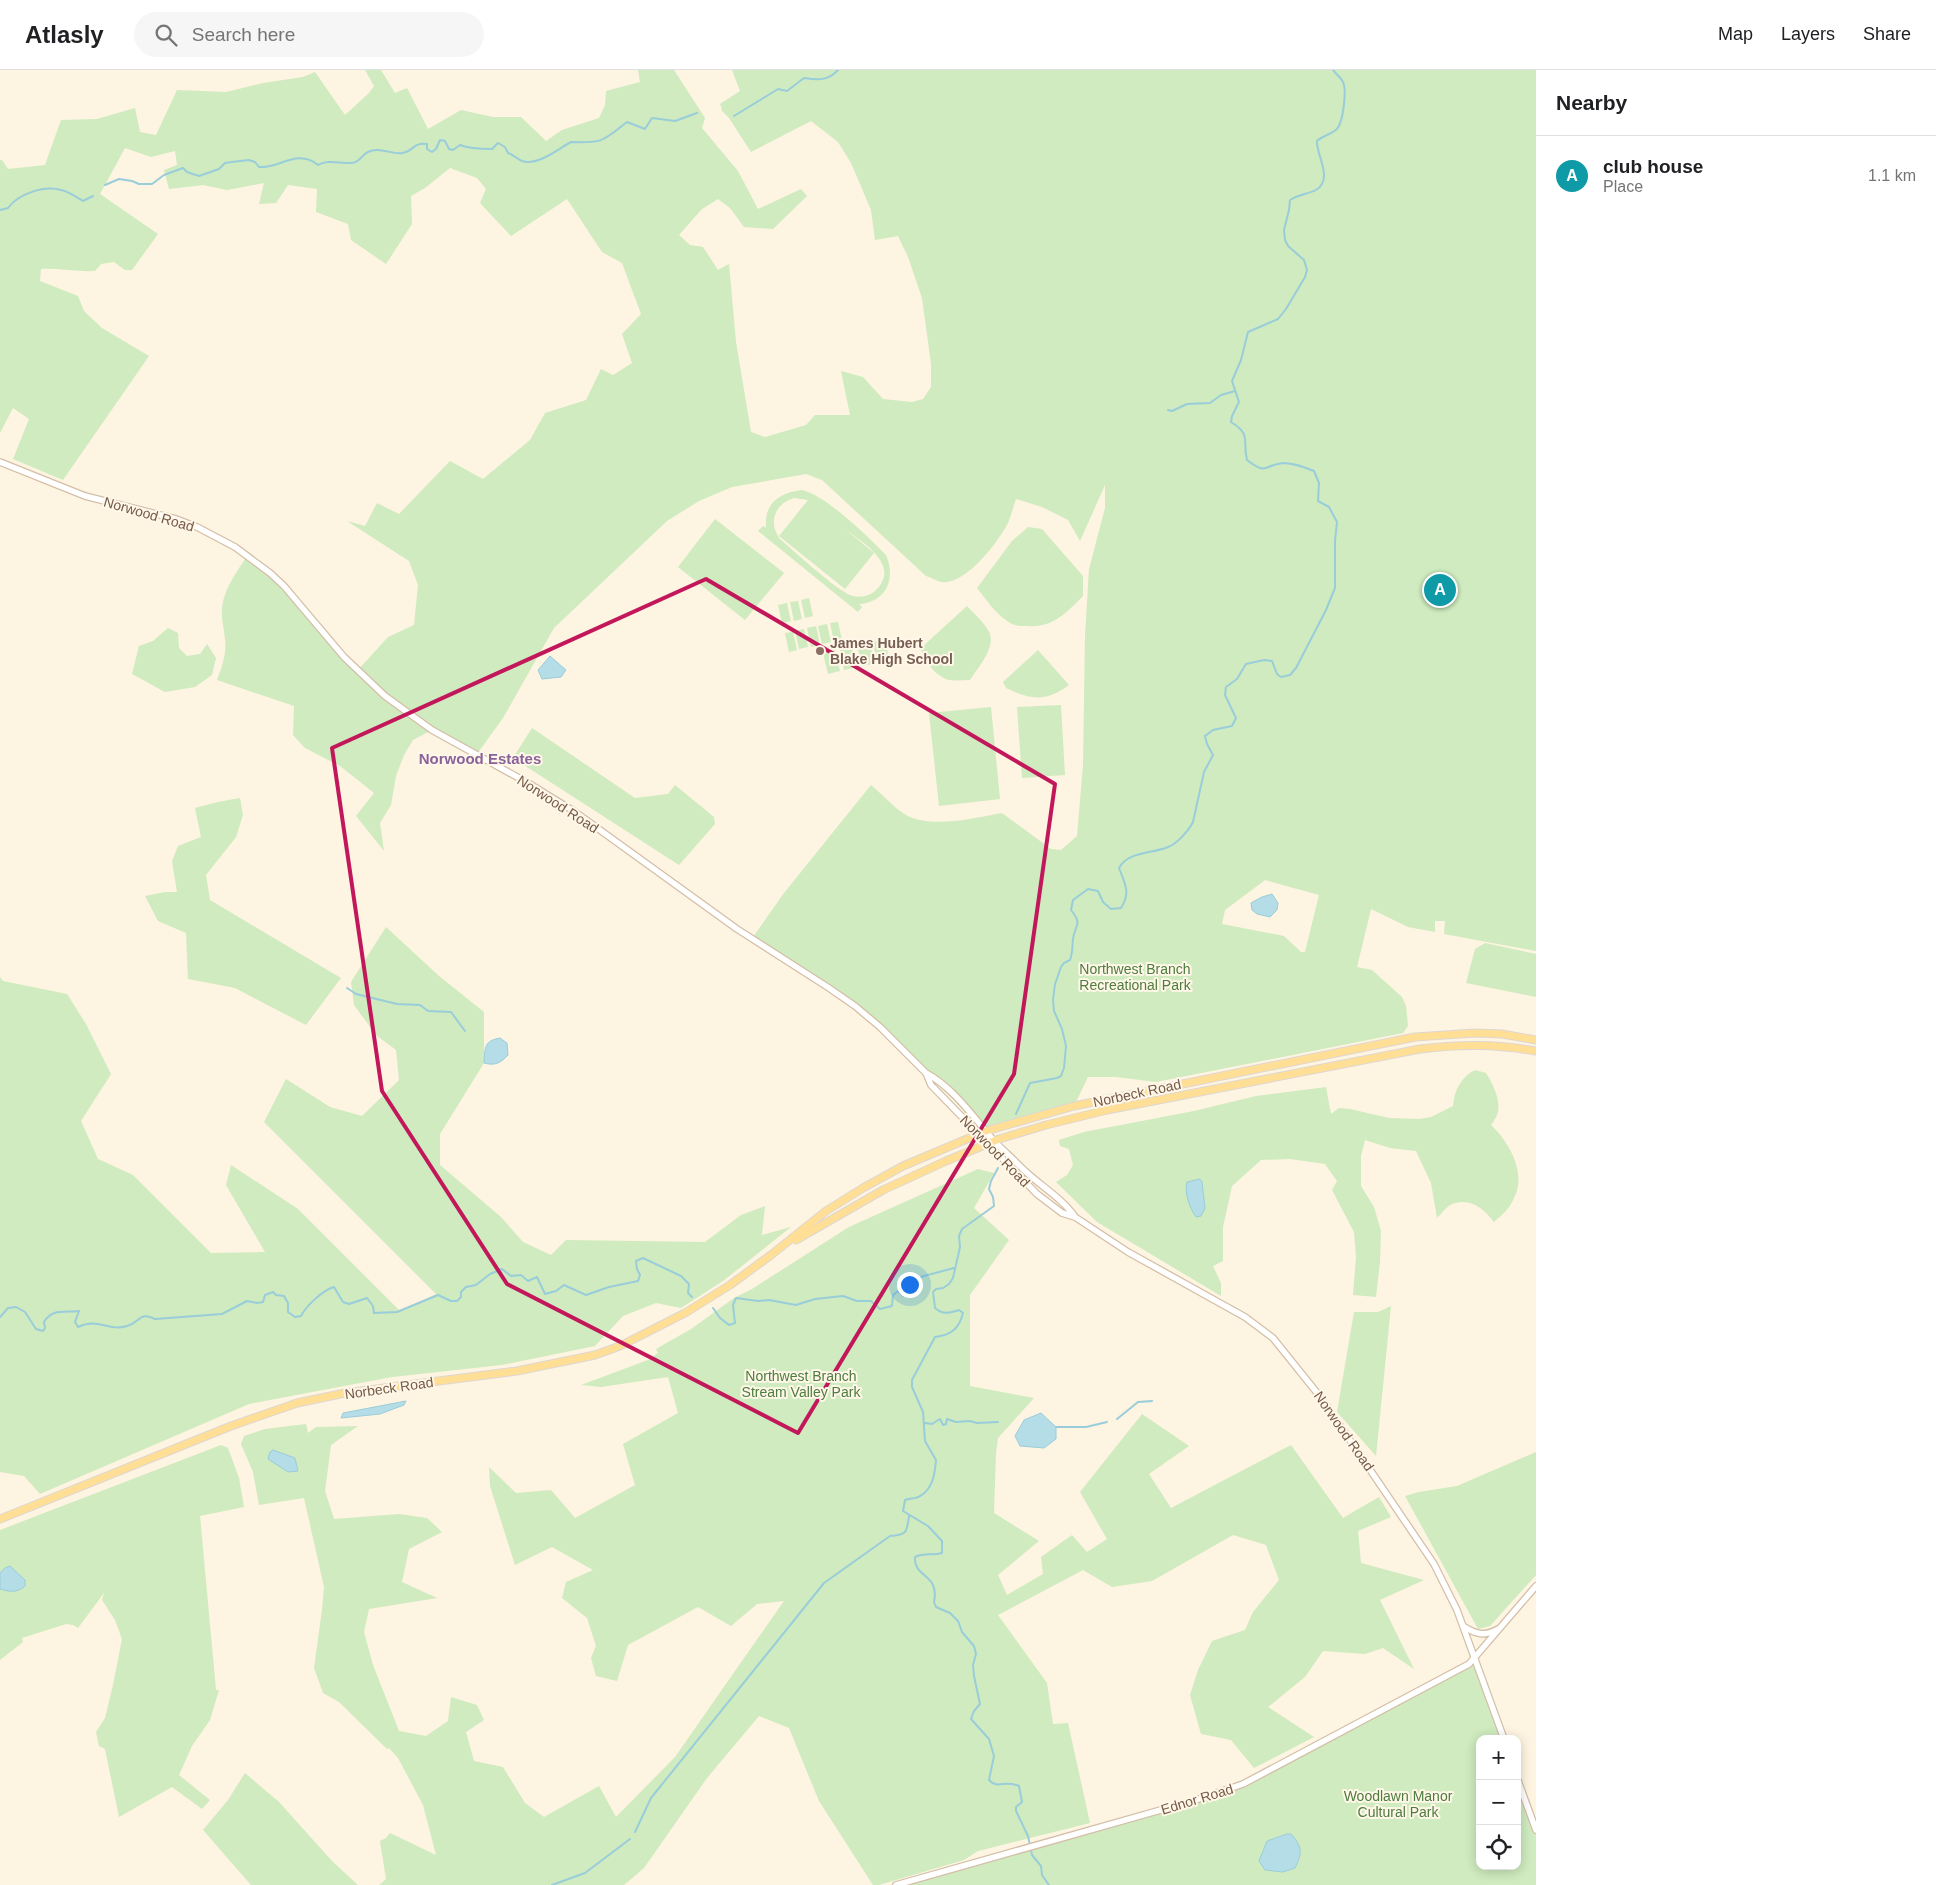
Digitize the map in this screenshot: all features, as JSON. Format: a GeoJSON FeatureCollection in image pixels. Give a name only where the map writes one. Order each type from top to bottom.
{"type":"FeatureCollection","features":[{"type":"Feature","properties":{"kind":"main road","name":"Norwood Road"},"geometry":{"type":"LineString","coordinates":[[0,462],[85,496],[176,519],[197,527],[235,547],[270,572],[344,657],[385,696],[432,730],[528,783],[575,812],[736,929],[855,1006],[880,1027],[926,1073],[936,1078],[952,1094],[986,1131],[991,1143],[1037,1194],[1062,1213],[1076,1218],[1128,1252],[1245,1317],[1273,1338],[1322,1399],[1434,1564],[1476,1658],[1503,1735]]}},
{"type":"Feature","properties":{"kind":"main road","name":"Norbeck Road"},"geometry":{"type":"LineString","coordinates":[[0,1518],[231,1426],[297,1403],[345,1393],[560,1364],[620,1346],[685,1313],[730,1285],[826,1211],[863,1188],[903,1166],[986,1131],[1074,1106],[1415,1037],[1475,1033],[1502,1034],[1536,1040]]}},
{"type":"Feature","properties":{"kind":"main road","name":"Norbeck Road"},"geometry":{"type":"LineString","coordinates":[[771,1255],[883,1190],[946,1160],[1046,1125],[1107,1110],[1420,1048],[1457,1044],[1504,1046],[1536,1051]]}},
{"type":"Feature","properties":{"kind":"main road","name":"Norwood Road"},"geometry":{"type":"LineString","coordinates":[[926,1073],[931,1084],[978,1134],[1069,1208],[1076,1218]]}},
{"type":"Feature","properties":{"kind":"main road","name":"Ednor Road"},"geometry":{"type":"LineString","coordinates":[[896,1885],[1196,1800],[1237,1786],[1469,1664],[1536,1586]]}},
{"type":"Feature","properties":{"kind":"main road"},"geometry":{"type":"LineString","coordinates":[[1463,1626],[1481,1635],[1502,1627]]}},
{"type":"Feature","properties":{"kind":"main road"},"geometry":{"type":"LineString","coordinates":[[1518,1780],[1536,1830]]}},
{"type":"Feature","properties":{"kind":"highlighted area"},"geometry":{"type":"Polygon","coordinates":[[[706,579],[1055,784],[1014,1074],[798,1433],[507,1284],[382,1091],[332,748],[706,579]]]}},
{"type":"Feature","properties":{"kind":"green space","name":"Northwest Branch Recreational Park"},"geometry":{"type":"Polygon","coordinates":[[[365,70],[381,70],[395,93],[407,88],[428,129],[461,110],[493,117],[521,117],[546,141],[562,130],[599,118],[605,105],[606,91],[640,82],[638,70],[674,70],[705,118],[702,128],[738,171],[758,209],[801,189],[807,196],[773,229],[744,227],[730,208],[718,199],[702,209],[679,235],[690,245],[703,247],[718,270],[729,264],[736,342],[751,432],[765,437],[806,425],[815,415],[850,415],[841,371],[863,377],[883,399],[912,402],[923,399],[931,387],[931,364],[922,298],[908,257],[898,236],[875,240],[871,210],[851,163],[838,142],[811,121],[751,152],[729,118],[721,110],[720,104],[740,91],[732,70],[1536,70],[1536,951],[1444,934],[1445,921],[1435,921],[1435,932],[1408,927],[1371,909],[1357,967],[1372,970],[1402,997],[1406,1006],[1408,1026],[1403,1033],[1156,1082],[1116,1077],[1088,1077],[1074,1106],[986,1131],[855,1006],[751,940],[784,893],[871,785],[902,812],[916,819],[940,822],[966,820],[1002,813],[1051,849],[1061,850],[1077,836],[1083,765],[1085,636],[1089,569],[1105,508],[1105,485],[1080,541],[1068,520],[1042,507],[1016,499],[1007,525],[979,562],[960,577],[951,581],[941,582],[926,576],[822,480],[806,474],[732,487],[699,501],[667,521],[554,628],[503,718],[477,754],[432,730],[413,740],[404,755],[396,776],[391,805],[380,823],[384,851],[356,816],[374,793],[340,766],[305,748],[293,735],[294,706],[217,680],[225,655],[222,616],[223,601],[225,594],[247,556],[270,573],[358,670],[388,637],[414,625],[418,585],[409,561],[347,521],[365,526],[377,503],[399,514],[450,461],[483,479],[530,440],[545,413],[586,400],[601,369],[613,375],[632,363],[622,334],[641,314],[622,263],[602,252],[567,199],[511,236],[480,203],[486,189],[477,178],[450,168],[425,188],[411,196],[412,224],[386,264],[351,240],[348,224],[316,212],[317,189],[288,185],[276,203],[259,204],[264,183],[227,190],[203,185],[169,189],[164,170],[177,165],[175,151],[151,157],[125,148],[100,194],[158,234],[132,270],[125,270],[114,262],[101,264],[95,271],[41,269],[40,281],[78,296],[84,311],[102,328],[149,356],[63,480],[13,459],[29,419],[13,408],[0,433],[0,160],[8,169],[45,165],[61,120],[97,119],[135,108],[140,132],[156,135],[177,90],[226,92],[263,83],[303,77],[315,72],[345,115],[374,86],[365,70]],[[1265,880],[1225,910],[1222,924],[1284,936],[1301,952],[1305,952],[1319,895],[1265,880]]]}},
{"type":"Feature","properties":{"kind":"green space"},"geometry":{"type":"Polygon","coordinates":[[[802,490],[812,494],[835,508],[886,555],[890,572],[887,587],[876,599],[859,604],[862,607],[858,612],[758,531],[763,526],[766,528],[766,519],[770,506],[780,497],[802,490]],[[794,498],[778,509],[775,515],[774,527],[780,539],[827,580],[846,593],[859,597],[872,593],[883,580],[884,571],[881,562],[876,554],[868,546],[844,528],[874,553],[845,589],[779,536],[808,500],[794,498]]]}},
{"type":"Feature","properties":{"kind":"green space"},"geometry":{"type":"Polygon","coordinates":[[[715,519],[784,573],[745,620],[678,567],[715,519]]]}},
{"type":"Feature","properties":{"kind":"green space"},"geometry":{"type":"Polygon","coordinates":[[[1028,527],[1042,529],[1083,576],[1083,596],[1052,622],[1036,626],[1019,626],[1009,622],[994,610],[977,588],[1012,541],[1028,527]]]}},
{"type":"Feature","properties":{"kind":"green space"},"geometry":{"type":"Polygon","coordinates":[[[809,598],[813,616],[805,618],[801,600],[809,598]]]}},
{"type":"Feature","properties":{"kind":"green space"},"geometry":{"type":"Polygon","coordinates":[[[798,601],[802,619],[794,621],[790,602],[798,601]]]}},
{"type":"Feature","properties":{"kind":"green space"},"geometry":{"type":"Polygon","coordinates":[[[787,603],[791,621],[782,623],[778,605],[787,603]]]}},
{"type":"Feature","properties":{"kind":"green space"},"geometry":{"type":"Polygon","coordinates":[[[967,606],[988,630],[991,643],[986,656],[970,680],[945,679],[931,668],[924,658],[921,648],[967,606]]]}},
{"type":"Feature","properties":{"kind":"green space"},"geometry":{"type":"Polygon","coordinates":[[[838,622],[842,640],[834,642],[830,623],[838,622]]]}},
{"type":"Feature","properties":{"kind":"green space"},"geometry":{"type":"Polygon","coordinates":[[[827,624],[831,642],[822,644],[818,626],[827,624]]]}},
{"type":"Feature","properties":{"kind":"green space"},"geometry":{"type":"Polygon","coordinates":[[[816,626],[820,645],[811,647],[807,628],[816,626]]]}},
{"type":"Feature","properties":{"kind":"green space"},"geometry":{"type":"Polygon","coordinates":[[[168,628],[178,633],[179,648],[187,656],[200,654],[207,644],[216,658],[212,675],[195,687],[165,692],[132,674],[139,646],[153,641],[168,628]]]}},
{"type":"Feature","properties":{"kind":"green space"},"geometry":{"type":"Polygon","coordinates":[[[804,629],[808,647],[799,649],[795,631],[804,629]]]}},
{"type":"Feature","properties":{"kind":"green space"},"geometry":{"type":"Polygon","coordinates":[[[793,632],[797,650],[789,652],[785,633],[793,632]]]}},
{"type":"Feature","properties":{"kind":"green space"},"geometry":{"type":"Polygon","coordinates":[[[885,639],[889,660],[877,663],[873,642],[885,639]]]}},
{"type":"Feature","properties":{"kind":"green space"},"geometry":{"type":"Polygon","coordinates":[[[870,643],[874,664],[862,666],[857,645],[870,643]]]}},
{"type":"Feature","properties":{"kind":"green space"},"geometry":{"type":"Polygon","coordinates":[[[852,646],[857,667],[844,670],[840,649],[852,646]]]}},
{"type":"Feature","properties":{"kind":"green space"},"geometry":{"type":"Polygon","coordinates":[[[835,650],[840,671],[828,674],[823,653],[835,650]]]}},
{"type":"Feature","properties":{"kind":"green space"},"geometry":{"type":"Polygon","coordinates":[[[1038,650],[1069,685],[1061,691],[1046,697],[1031,697],[1006,688],[1003,682],[1038,650]]]}},
{"type":"Feature","properties":{"kind":"green space"},"geometry":{"type":"Polygon","coordinates":[[[1061,705],[1065,775],[1022,778],[1017,707],[1061,705]]]}},
{"type":"Feature","properties":{"kind":"green space"},"geometry":{"type":"Polygon","coordinates":[[[991,707],[1000,799],[939,806],[929,713],[991,707]]]}},
{"type":"Feature","properties":{"kind":"green space"},"geometry":{"type":"Polygon","coordinates":[[[532,728],[635,798],[668,794],[675,785],[714,817],[715,824],[679,865],[513,758],[532,728]]]}},
{"type":"Feature","properties":{"kind":"green space"},"geometry":{"type":"Polygon","coordinates":[[[240,798],[243,815],[236,837],[206,875],[210,900],[341,978],[306,1025],[235,988],[188,979],[186,933],[158,921],[145,896],[177,892],[172,861],[178,846],[201,837],[195,808],[240,798]]]}},
{"type":"Feature","properties":{"kind":"green space"},"geometry":{"type":"Polygon","coordinates":[[[386,927],[439,976],[484,1012],[484,1063],[440,1134],[440,1165],[501,1217],[523,1242],[551,1255],[566,1240],[705,1242],[741,1215],[765,1206],[762,1235],[791,1227],[723,1281],[681,1308],[656,1303],[623,1316],[595,1346],[502,1365],[392,1377],[249,1404],[40,1494],[24,1476],[0,1472],[0,977],[3,981],[67,994],[86,1024],[111,1074],[81,1121],[98,1159],[133,1175],[211,1253],[265,1252],[226,1185],[231,1165],[298,1209],[400,1311],[436,1294],[264,1122],[286,1079],[330,1107],[362,1116],[399,1080],[396,1050],[376,1035],[354,1005],[351,982],[386,927]]]}},
{"type":"Feature","properties":{"kind":"green space"},"geometry":{"type":"Polygon","coordinates":[[[1485,943],[1536,954],[1536,997],[1466,983],[1475,949],[1485,943]]]}},
{"type":"Feature","properties":{"kind":"green space"},"geometry":{"type":"Polygon","coordinates":[[[1475,1070],[1486,1073],[1496,1093],[1498,1110],[1497,1116],[1491,1125],[1504,1140],[1514,1158],[1518,1178],[1514,1198],[1503,1214],[1494,1222],[1481,1209],[1465,1202],[1450,1205],[1437,1218],[1431,1183],[1416,1151],[1390,1148],[1365,1140],[1361,1156],[1361,1186],[1374,1207],[1381,1231],[1376,1297],[1353,1295],[1356,1257],[1354,1232],[1332,1190],[1337,1181],[1325,1164],[1290,1159],[1261,1160],[1232,1186],[1223,1227],[1223,1261],[1213,1266],[1221,1283],[1221,1296],[1097,1222],[1056,1182],[1067,1175],[1073,1165],[1069,1149],[1060,1146],[1059,1140],[1084,1132],[1194,1111],[1256,1096],[1326,1087],[1331,1114],[1339,1108],[1389,1118],[1419,1119],[1431,1117],[1453,1106],[1459,1085],[1466,1076],[1475,1070]]]}},
{"type":"Feature","properties":{"kind":"green space","name":"Northwest Branch Stream Valley Park"},"geometry":{"type":"Polygon","coordinates":[[[978,1169],[994,1173],[974,1208],[1009,1240],[970,1295],[970,1386],[1034,1398],[998,1438],[994,1513],[1039,1541],[998,1575],[1007,1595],[1043,1574],[1041,1557],[1072,1535],[1087,1552],[1107,1539],[1080,1492],[1142,1414],[1189,1446],[1149,1474],[1171,1508],[1291,1445],[1343,1518],[1379,1497],[1391,1517],[1358,1531],[1361,1563],[1424,1580],[1380,1600],[1414,1669],[1383,1648],[1365,1654],[1323,1651],[1305,1677],[1268,1707],[1314,1737],[1254,1768],[1231,1740],[1201,1734],[1190,1695],[1198,1670],[1212,1641],[1245,1630],[1253,1612],[1279,1580],[1266,1545],[1233,1535],[1152,1581],[1112,1587],[1083,1570],[998,1615],[1047,1683],[1053,1724],[1068,1723],[1090,1823],[978,1851],[964,1860],[879,1885],[873,1885],[819,1801],[789,1728],[759,1716],[707,1778],[644,1868],[624,1885],[379,1885],[386,1879],[380,1841],[390,1833],[436,1855],[423,1805],[398,1758],[339,1702],[323,1693],[314,1668],[324,1587],[304,1498],[259,1505],[253,1472],[241,1444],[244,1436],[265,1429],[306,1424],[308,1433],[316,1427],[358,1426],[331,1445],[325,1491],[334,1519],[399,1514],[427,1518],[442,1532],[409,1549],[402,1582],[437,1598],[369,1609],[364,1632],[373,1665],[399,1731],[426,1736],[448,1721],[451,1697],[477,1705],[484,1720],[466,1732],[474,1761],[503,1767],[525,1803],[544,1817],[599,1786],[616,1817],[675,1757],[784,1601],[757,1604],[731,1626],[698,1607],[628,1645],[617,1681],[596,1676],[591,1658],[596,1646],[587,1618],[562,1598],[566,1582],[593,1570],[552,1547],[515,1565],[490,1486],[489,1467],[516,1493],[551,1490],[575,1518],[635,1485],[623,1444],[678,1413],[668,1377],[601,1387],[581,1385],[648,1360],[658,1353],[656,1349],[691,1329],[734,1298],[752,1289],[849,1227],[978,1169]]]}},
{"type":"Feature","properties":{"kind":"green space"},"geometry":{"type":"Polygon","coordinates":[[[1391,1306],[1376,1456],[1337,1412],[1354,1312],[1378,1312],[1391,1306]]]}},
{"type":"Feature","properties":{"kind":"green space"},"geometry":{"type":"Polygon","coordinates":[[[221,1445],[228,1448],[239,1478],[244,1507],[200,1516],[216,1690],[219,1690],[210,1720],[192,1746],[179,1775],[210,1800],[202,1809],[172,1787],[119,1817],[105,1749],[99,1746],[96,1732],[105,1718],[122,1639],[115,1620],[102,1600],[104,1593],[78,1628],[66,1624],[22,1638],[23,1642],[0,1660],[0,1530],[221,1445]]]}},
{"type":"Feature","properties":{"kind":"green space"},"geometry":{"type":"Polygon","coordinates":[[[1536,1452],[1536,1575],[1490,1626],[1478,1629],[1405,1496],[1457,1486],[1536,1452]]]}},
{"type":"Feature","properties":{"kind":"green space","name":"Woodlawn Manor Cultural Park"},"geometry":{"type":"Polygon","coordinates":[[[1475,1658],[1503,1735],[1476,1735],[1476,1870],[1521,1870],[1521,1789],[1536,1830],[1536,1885],[902,1885],[1224,1792],[1475,1658]]]}},
{"type":"Feature","properties":{"kind":"green space"},"geometry":{"type":"Polygon","coordinates":[[[245,1773],[279,1802],[332,1861],[358,1885],[251,1885],[203,1830],[228,1800],[245,1773]]]}},
{"type":"Feature","properties":{"kind":"water"},"geometry":{"type":"Polygon","coordinates":[[[550,656],[566,670],[561,677],[542,679],[538,670],[550,656]]]}},
{"type":"Feature","properties":{"kind":"water"},"geometry":{"type":"Polygon","coordinates":[[[1272,894],[1278,903],[1277,910],[1270,917],[1257,914],[1252,910],[1251,903],[1272,894]]]}},
{"type":"Feature","properties":{"kind":"water"},"geometry":{"type":"Polygon","coordinates":[[[500,1038],[507,1043],[508,1055],[498,1063],[484,1063],[486,1046],[491,1041],[500,1038]]]}},
{"type":"Feature","properties":{"kind":"water"},"geometry":{"type":"Polygon","coordinates":[[[1200,1179],[1205,1208],[1201,1216],[1196,1217],[1188,1201],[1186,1187],[1187,1182],[1200,1179]]]}},
{"type":"Feature","properties":{"kind":"water"},"geometry":{"type":"Polygon","coordinates":[[[406,1401],[404,1405],[380,1414],[341,1418],[343,1413],[406,1401]]]}},
{"type":"Feature","properties":{"kind":"water"},"geometry":{"type":"Polygon","coordinates":[[[1041,1413],[1056,1427],[1056,1439],[1044,1448],[1020,1446],[1015,1436],[1024,1420],[1041,1413]]]}},
{"type":"Feature","properties":{"kind":"water"},"geometry":{"type":"Polygon","coordinates":[[[273,1450],[295,1458],[298,1471],[288,1472],[268,1459],[270,1452],[273,1450]]]}},
{"type":"Feature","properties":{"kind":"water"},"geometry":{"type":"Polygon","coordinates":[[[10,1566],[25,1580],[25,1586],[16,1591],[0,1589],[0,1573],[10,1566]]]}},
{"type":"Feature","properties":{"kind":"water"},"geometry":{"type":"Polygon","coordinates":[[[1291,1834],[1298,1843],[1300,1851],[1295,1868],[1283,1872],[1265,1870],[1259,1861],[1267,1841],[1291,1834]]]}},
{"type":"Feature","properties":{"kind":"waterway"},"geometry":{"type":"LineString","coordinates":[[734,116],[778,89],[787,91],[804,78],[822,79],[834,74],[838,70]]}},
{"type":"Feature","properties":{"kind":"waterway"},"geometry":{"type":"LineString","coordinates":[[1016,1114],[1030,1083],[1057,1078],[1061,1076],[1064,1068],[1066,1046],[1062,1029],[1054,1011],[1053,1000],[1055,984],[1061,967],[1070,960],[1072,954],[1077,924],[1077,919],[1071,910],[1073,900],[1088,889],[1098,891],[1103,902],[1111,909],[1121,908],[1126,898],[1125,884],[1119,868],[1123,863],[1134,856],[1171,845],[1186,833],[1193,822],[1204,772],[1213,755],[1205,736],[1213,730],[1232,726],[1236,718],[1225,695],[1226,687],[1237,679],[1246,664],[1264,660],[1272,661],[1277,674],[1281,677],[1290,675],[1296,668],[1326,610],[1335,588],[1337,522],[1329,507],[1318,501],[1319,483],[1314,471],[1287,463],[1262,469],[1259,468],[1247,460],[1244,434],[1231,422],[1239,402],[1232,381],[1241,360],[1248,332],[1278,319],[1305,277],[1307,270],[1304,260],[1288,246],[1284,230],[1290,200],[1316,190],[1324,180],[1317,141],[1337,129],[1343,113],[1344,86],[1333,70]]}},
{"type":"Feature","properties":{"kind":"waterway"},"geometry":{"type":"LineString","coordinates":[[105,185],[119,179],[139,184],[152,184],[164,175],[183,168],[187,172],[199,176],[219,169],[225,163],[249,160],[255,162],[259,167],[303,158],[318,165],[330,162],[352,163],[372,150],[403,153],[416,145],[427,144],[427,149],[432,152],[436,149],[440,140],[445,141],[449,149],[453,150],[460,145],[471,148],[492,149],[498,143],[505,147],[508,153],[522,161],[528,162],[541,159],[571,142],[602,140],[627,122],[645,129],[652,118],[675,121],[697,113]]}},
{"type":"Feature","properties":{"kind":"waterway"},"geometry":{"type":"LineString","coordinates":[[0,210],[8,208],[12,203],[25,195],[39,190],[54,189],[64,191],[83,201],[93,196]]}},
{"type":"Feature","properties":{"kind":"waterway"},"geometry":{"type":"LineString","coordinates":[[1168,410],[1172,411],[1187,404],[1210,403],[1221,395],[1235,391]]}},
{"type":"Feature","properties":{"kind":"waterway"},"geometry":{"type":"LineString","coordinates":[[347,988],[356,994],[397,1004],[420,1005],[428,1011],[451,1012],[465,1031]]}},
{"type":"Feature","properties":{"kind":"waterway"},"geometry":{"type":"LineString","coordinates":[[998,1168],[989,1189],[993,1197],[994,1206],[962,1229],[959,1236],[960,1247],[953,1278],[949,1284],[933,1292],[935,1308],[946,1313],[959,1310],[963,1313],[954,1330],[946,1335],[935,1337],[912,1380],[912,1387],[923,1412],[925,1441],[936,1460],[931,1485],[918,1497],[905,1500],[903,1511],[928,1526],[942,1541],[942,1553],[925,1554],[915,1557],[915,1564],[933,1586],[936,1607],[950,1613],[958,1621],[962,1632],[974,1646],[976,1654],[973,1665],[974,1676],[980,1704],[974,1711],[971,1719],[989,1739],[994,1756],[989,1780],[996,1784],[1014,1784],[1019,1786],[1022,1802],[1016,1807],[1016,1811],[1028,1836],[1032,1855],[1041,1866],[1042,1875],[1049,1885]]}},
{"type":"Feature","properties":{"kind":"waterway"},"geometry":{"type":"LineString","coordinates":[[0,1317],[8,1308],[16,1307],[25,1312],[36,1329],[43,1331],[45,1328],[44,1322],[51,1315],[59,1312],[79,1311],[75,1322],[78,1327],[92,1323],[120,1327],[132,1324],[146,1316],[155,1319],[222,1314],[247,1301],[263,1302],[265,1295],[273,1292],[276,1295],[284,1296],[288,1303],[288,1312],[295,1317],[301,1316],[315,1299],[334,1287],[343,1302],[349,1304],[367,1298],[373,1306],[374,1313],[397,1312],[438,1295],[451,1301],[457,1301],[461,1297],[461,1292],[466,1287],[476,1285],[490,1274],[502,1269],[511,1276],[521,1275],[528,1281],[537,1277],[545,1294],[556,1291],[564,1285],[586,1295],[609,1287],[638,1281],[640,1275],[636,1261],[643,1258],[681,1276],[689,1284],[688,1293],[692,1297]]}},
{"type":"Feature","properties":{"kind":"waterway"},"geometry":{"type":"LineString","coordinates":[[713,1308],[720,1318],[729,1325],[735,1323],[733,1305],[736,1298],[758,1301],[769,1300],[796,1305],[815,1299],[843,1296],[857,1301],[871,1301],[880,1309],[892,1306],[893,1295],[898,1291],[903,1296],[914,1288],[916,1279],[954,1268]]}},
{"type":"Feature","properties":{"kind":"waterway"},"geometry":{"type":"LineString","coordinates":[[1117,1419],[1138,1402],[1152,1401]]}},
{"type":"Feature","properties":{"kind":"waterway"},"geometry":{"type":"LineString","coordinates":[[925,1423],[932,1424],[940,1419],[943,1425],[946,1424],[947,1419],[956,1422],[998,1422]]}},
{"type":"Feature","properties":{"kind":"waterway"},"geometry":{"type":"LineString","coordinates":[[1056,1427],[1086,1427],[1107,1422]]}},
{"type":"Feature","properties":{"kind":"waterway"},"geometry":{"type":"LineString","coordinates":[[635,1832],[651,1798],[824,1583],[890,1536],[900,1535],[905,1532],[909,1516]]}},
{"type":"Feature","properties":{"kind":"waterway"},"geometry":{"type":"LineString","coordinates":[[552,1885],[585,1873],[630,1839]]}},
{"type":"Feature","properties":{"kind":"place","name":"club house"},"geometry":{"type":"Point","coordinates":[1440,590]}},
{"type":"Feature","properties":{"kind":"place","name":"James Hubert Blake High School"},"geometry":{"type":"Point","coordinates":[820,651]}},
{"type":"Feature","properties":{"kind":"district","name":"Norwood Estates"},"geometry":{"type":"Point","coordinates":[480,758]}}]}
